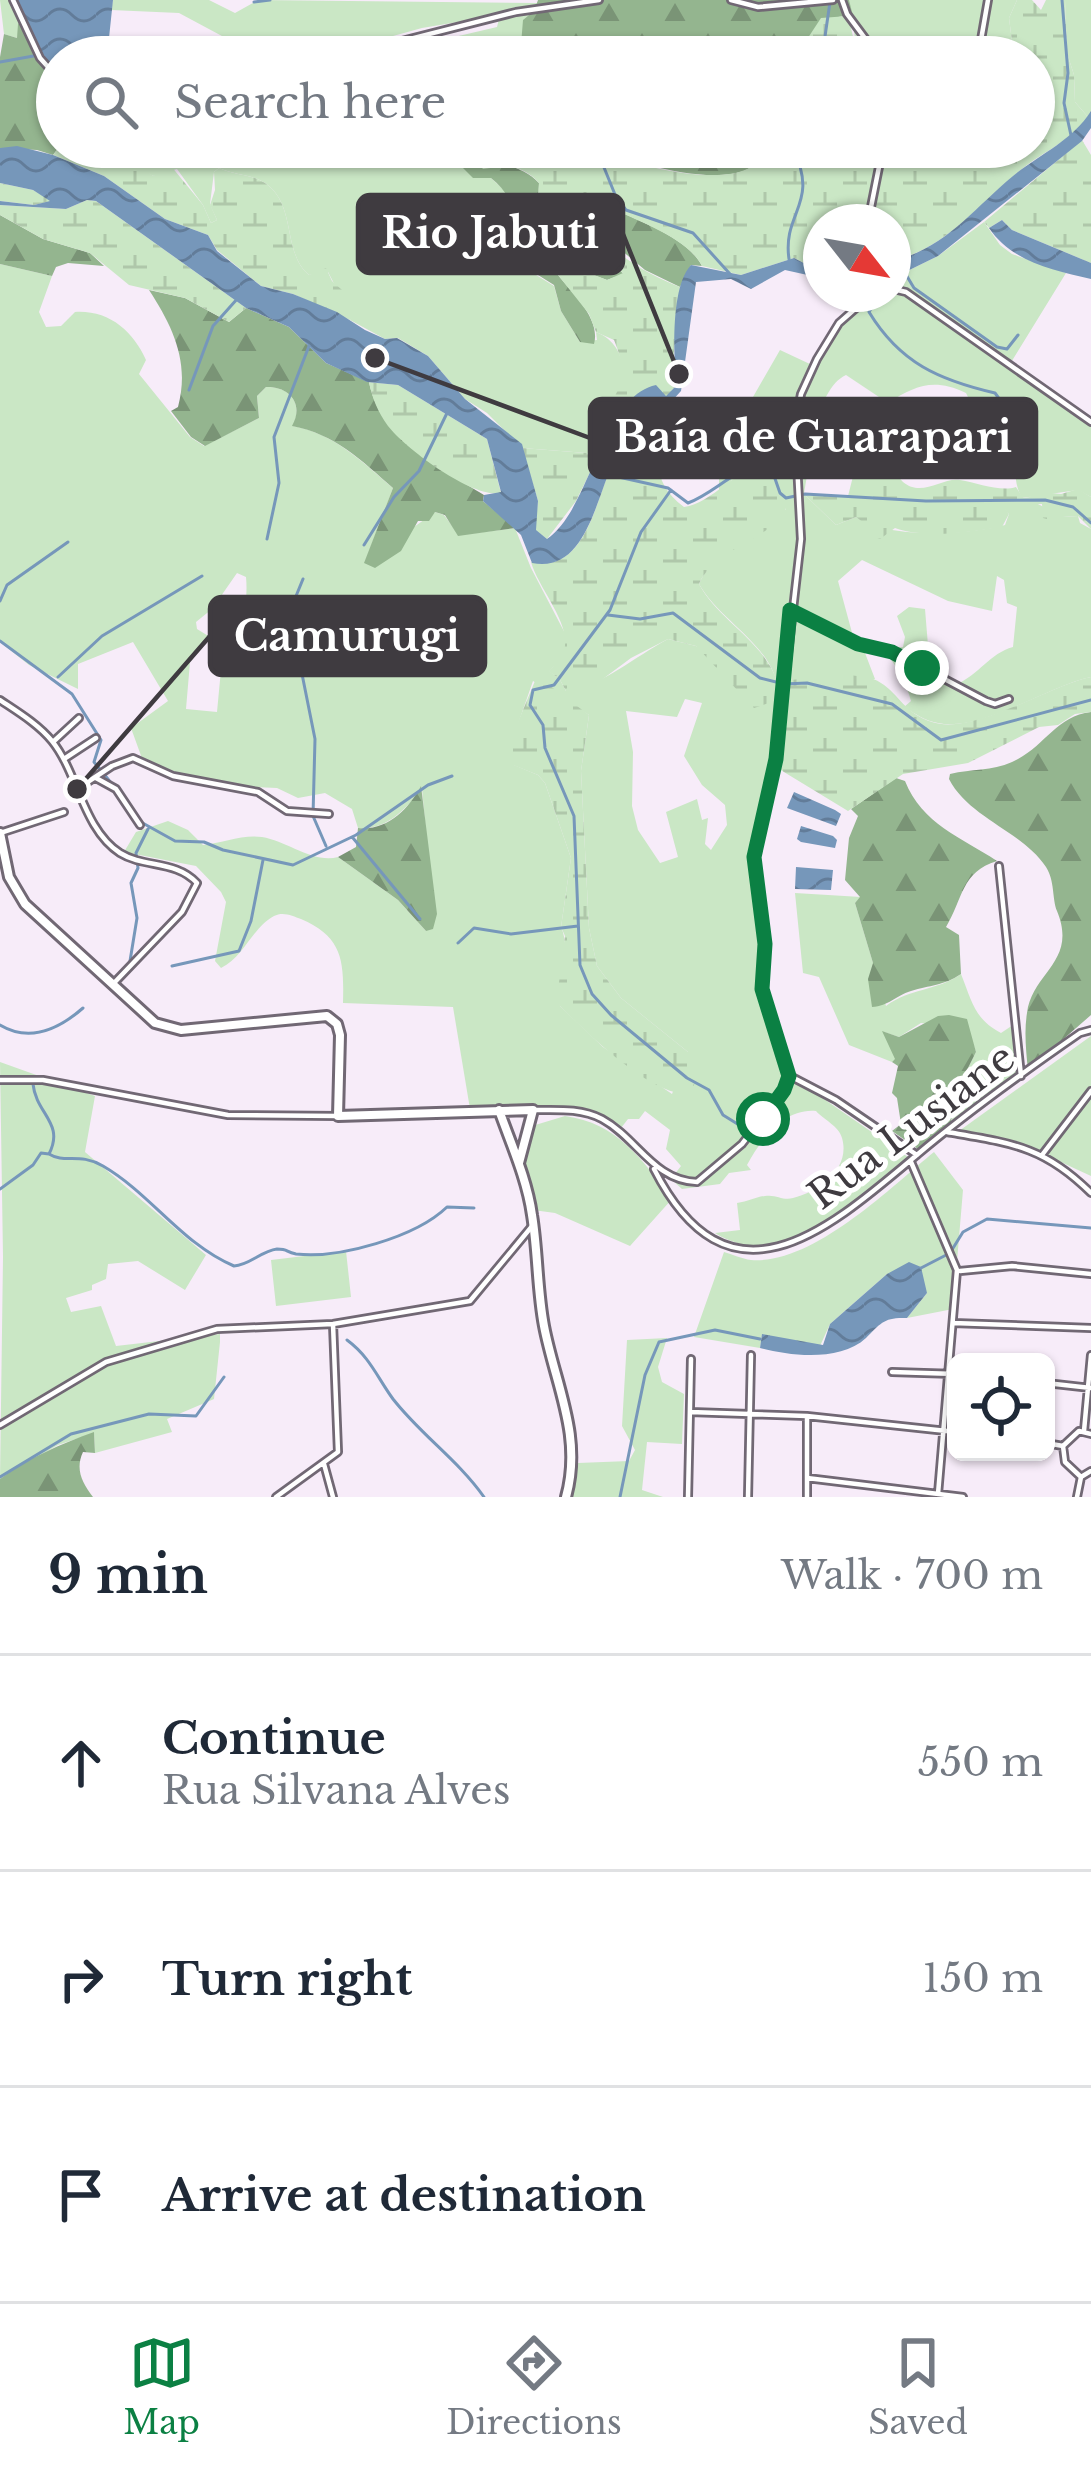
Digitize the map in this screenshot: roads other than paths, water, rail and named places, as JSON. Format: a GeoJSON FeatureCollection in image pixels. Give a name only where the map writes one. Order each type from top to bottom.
{"type":"FeatureCollection","features":[{"type":"Feature","properties":{"kind":"street"},"geometry":{"type":"LineString","coordinates":[[13,0],[36,49]]}},
{"type":"Feature","properties":{"kind":"street"},"geometry":{"type":"LineString","coordinates":[[422,36],[516,12],[598,0]]}},
{"type":"Feature","properties":{"kind":"street"},"geometry":{"type":"LineString","coordinates":[[731,0],[758,7],[833,0]]}},
{"type":"Feature","properties":{"kind":"street"},"geometry":{"type":"LineString","coordinates":[[842,0],[863,36]]}},
{"type":"Feature","properties":{"kind":"street"},"geometry":{"type":"LineString","coordinates":[[982,36],[988,0]]}},
{"type":"Feature","properties":{"kind":"street"},"geometry":{"type":"LineString","coordinates":[[872,204],[879,168]]}},
{"type":"Feature","properties":{"kind":"street"},"geometry":{"type":"LineString","coordinates":[[911,296],[1091,422]]}},
{"type":"Feature","properties":{"kind":"street"},"geometry":{"type":"LineString","coordinates":[[0,1080],[43,1080],[227,1115],[533,1110],[593,1115],[625,1136],[651,1164],[685,1181],[697,1182],[710,1175],[763,1119],[789,1076],[762,989],[765,944],[754,857],[776,759],[801,539],[794,439],[806,382],[849,312]]}},
{"type":"Feature","properties":{"kind":"street"},"geometry":{"type":"LineString","coordinates":[[790,610],[858,644],[899,655],[986,701],[995,704],[1010,699]]}},
{"type":"Feature","properties":{"kind":"street"},"geometry":{"type":"LineString","coordinates":[[0,700],[53,742],[115,850],[175,868],[197,883],[182,912],[112,984]]}},
{"type":"Feature","properties":{"kind":"street"},"geometry":{"type":"LineString","coordinates":[[53,742],[79,718]]}},
{"type":"Feature","properties":{"kind":"street"},"geometry":{"type":"LineString","coordinates":[[64,759],[96,738]]}},
{"type":"Feature","properties":{"kind":"street"},"geometry":{"type":"LineString","coordinates":[[77,789],[133,758],[173,776],[257,792],[287,811],[329,814]]}},
{"type":"Feature","properties":{"kind":"street"},"geometry":{"type":"LineString","coordinates":[[96,778],[116,788],[140,825]]}},
{"type":"Feature","properties":{"kind":"street"},"geometry":{"type":"LineString","coordinates":[[64,812],[0,833],[9,877],[25,904],[139,1012],[166,1029],[296,1017],[333,1019],[340,1035],[338,1116]]}},
{"type":"Feature","properties":{"kind":"street"},"geometry":{"type":"LineString","coordinates":[[999,866],[1021,1076]]}},
{"type":"Feature","properties":{"kind":"street","name":"Rua Lusiane"},"geometry":{"type":"LineString","coordinates":[[651,1164],[675,1204],[724,1246],[760,1250],[782,1246],[862,1202],[1021,1076],[1091,1030]]}},
{"type":"Feature","properties":{"kind":"street"},"geometry":{"type":"LineString","coordinates":[[789,1076],[836,1100],[917,1155]]}},
{"type":"Feature","properties":{"kind":"street"},"geometry":{"type":"LineString","coordinates":[[1042,1155],[1091,1091]]}},
{"type":"Feature","properties":{"kind":"street"},"geometry":{"type":"LineString","coordinates":[[499,1110],[520,1163],[533,1225],[544,1323],[568,1413],[572,1469],[566,1497]]}},
{"type":"Feature","properties":{"kind":"street"},"geometry":{"type":"LineString","coordinates":[[520,1163],[533,1110]]}},
{"type":"Feature","properties":{"kind":"street"},"geometry":{"type":"LineString","coordinates":[[507,1132],[527,1131]]}},
{"type":"Feature","properties":{"kind":"street"},"geometry":{"type":"LineString","coordinates":[[947,1132],[1042,1155],[1062,1165],[1091,1193]]}},
{"type":"Feature","properties":{"kind":"street"},"geometry":{"type":"LineString","coordinates":[[910,1161],[957,1271],[952,1353]]}},
{"type":"Feature","properties":{"kind":"street"},"geometry":{"type":"LineString","coordinates":[[0,1424],[117,1358],[217,1329],[333,1324],[470,1301],[533,1225]]}},
{"type":"Feature","properties":{"kind":"street"},"geometry":{"type":"LineString","coordinates":[[957,1271],[1012,1265],[1091,1274]]}},
{"type":"Feature","properties":{"kind":"street"},"geometry":{"type":"LineString","coordinates":[[953,1323],[1091,1328]]}},
{"type":"Feature","properties":{"kind":"street"},"geometry":{"type":"LineString","coordinates":[[276,1497],[335,1456],[340,1446],[333,1324]]}},
{"type":"Feature","properties":{"kind":"street"},"geometry":{"type":"LineString","coordinates":[[748,1497],[751,1355]]}},
{"type":"Feature","properties":{"kind":"street"},"geometry":{"type":"LineString","coordinates":[[1082,1477],[1065,1462],[1063,1446],[1074,1433],[1088,1433],[1091,1355]]}},
{"type":"Feature","properties":{"kind":"street"},"geometry":{"type":"LineString","coordinates":[[688,1497],[691,1359]]}},
{"type":"Feature","properties":{"kind":"street"},"geometry":{"type":"LineString","coordinates":[[892,1372],[947,1373]]}},
{"type":"Feature","properties":{"kind":"street"},"geometry":{"type":"LineString","coordinates":[[1055,1384],[1089,1388]]}},
{"type":"Feature","properties":{"kind":"street"},"geometry":{"type":"LineString","coordinates":[[938,1494],[947,1402]]}},
{"type":"Feature","properties":{"kind":"street"},"geometry":{"type":"LineString","coordinates":[[690,1412],[807,1416],[947,1431]]}},
{"type":"Feature","properties":{"kind":"street"},"geometry":{"type":"LineString","coordinates":[[807,1416],[807,1497]]}},
{"type":"Feature","properties":{"kind":"street"},"geometry":{"type":"LineString","coordinates":[[1055,1445],[1063,1446]]}},
{"type":"Feature","properties":{"kind":"street"},"geometry":{"type":"LineString","coordinates":[[324,1464],[333,1497]]}},
{"type":"Feature","properties":{"kind":"street"},"geometry":{"type":"LineString","coordinates":[[1077,1497],[1082,1477],[1091,1471]]}},
{"type":"Feature","properties":{"kind":"street"},"geometry":{"type":"LineString","coordinates":[[807,1478],[963,1497]]}},
{"type":"Feature","properties":{"kind":"water"},"geometry":{"type":"Polygon","coordinates":[[[16,0],[113,0],[109,36],[36,36],[36,42],[16,0]]]}},
{"type":"Feature","properties":{"kind":"water"},"geometry":{"type":"Polygon","coordinates":[[[1091,111],[1091,128],[1082,141],[1055,163],[1055,146],[1091,111]]]}},
{"type":"Feature","properties":{"kind":"water"},"geometry":{"type":"Polygon","coordinates":[[[0,148],[36,151],[36,168],[85,168],[104,176],[165,219],[208,235],[217,251],[261,286],[337,312],[365,330],[385,339],[397,338],[428,356],[465,399],[522,444],[538,501],[536,530],[547,539],[575,504],[622,410],[637,394],[656,385],[666,396],[676,386],[676,305],[691,265],[741,275],[794,258],[803,263],[803,274],[785,270],[751,289],[731,279],[696,282],[681,391],[671,402],[651,404],[631,431],[577,545],[550,563],[532,563],[521,535],[483,501],[484,495],[501,492],[487,439],[398,385],[367,382],[326,363],[289,327],[246,308],[96,201],[66,209],[0,205],[0,201],[34,205],[50,201],[33,190],[0,183],[0,148]]]}},
{"type":"Feature","properties":{"kind":"water"},"geometry":{"type":"Polygon","coordinates":[[[1024,168],[1048,168],[938,256],[911,269],[911,255],[958,226],[1024,168]]]}},
{"type":"Feature","properties":{"kind":"water"},"geometry":{"type":"Polygon","coordinates":[[[1002,220],[1012,230],[1091,263],[1091,279],[1034,263],[1009,249],[989,228],[1002,220]]]}},
{"type":"Feature","properties":{"kind":"water"},"geometry":{"type":"Polygon","coordinates":[[[794,792],[841,814],[836,826],[787,808],[794,792]]]}},
{"type":"Feature","properties":{"kind":"water"},"geometry":{"type":"Polygon","coordinates":[[[801,826],[833,836],[835,848],[801,842],[797,839],[801,826]]]}},
{"type":"Feature","properties":{"kind":"water"},"geometry":{"type":"Polygon","coordinates":[[[796,867],[833,870],[831,890],[795,889],[796,867]]]}},
{"type":"Feature","properties":{"kind":"water"},"geometry":{"type":"Polygon","coordinates":[[[909,1262],[921,1267],[927,1293],[907,1318],[888,1320],[855,1346],[829,1354],[760,1348],[762,1334],[823,1345],[830,1324],[887,1274],[909,1262]]]}},
{"type":"Feature","properties":{"kind":"waterway"},"geometry":{"type":"LineString","coordinates":[[254,2],[270,0]]}},
{"type":"Feature","properties":{"kind":"waterway"},"geometry":{"type":"LineString","coordinates":[[1062,0],[1068,73],[1064,103],[1072,140]]}},
{"type":"Feature","properties":{"kind":"waterway"},"geometry":{"type":"LineString","coordinates":[[825,36],[830,2]]}},
{"type":"Feature","properties":{"kind":"waterway"},"geometry":{"type":"LineString","coordinates":[[0,62],[36,56]]}},
{"type":"Feature","properties":{"kind":"waterway"},"geometry":{"type":"LineString","coordinates":[[604,168],[626,210],[693,233],[730,274]]}},
{"type":"Feature","properties":{"kind":"waterway"},"geometry":{"type":"LineString","coordinates":[[789,259],[788,243],[802,195],[800,168]]}},
{"type":"Feature","properties":{"kind":"waterway"},"geometry":{"type":"LineString","coordinates":[[911,283],[997,347],[1007,349],[1018,335]]}},
{"type":"Feature","properties":{"kind":"waterway"},"geometry":{"type":"LineString","coordinates":[[189,390],[213,326],[238,298]]}},
{"type":"Feature","properties":{"kind":"waterway"},"geometry":{"type":"LineString","coordinates":[[869,312],[894,344],[923,367],[995,393],[1003,404],[1016,405],[1019,438]]}},
{"type":"Feature","properties":{"kind":"waterway"},"geometry":{"type":"LineString","coordinates":[[267,539],[279,483],[274,437],[309,346]]}},
{"type":"Feature","properties":{"kind":"waterway"},"geometry":{"type":"LineString","coordinates":[[364,545],[394,497],[419,471],[448,411]]}},
{"type":"Feature","properties":{"kind":"waterway"},"geometry":{"type":"LineString","coordinates":[[605,474],[668,488],[688,503],[743,471],[764,465],[772,470],[786,498],[805,494],[926,501],[1045,500],[1073,507],[1091,523]]}},
{"type":"Feature","properties":{"kind":"waterway"},"geometry":{"type":"LineString","coordinates":[[671,490],[641,532],[610,610],[554,685],[533,690],[530,705],[543,725],[545,748],[574,816],[580,965],[592,994],[687,1078],[709,1090],[723,1115],[744,1128]]}},
{"type":"Feature","properties":{"kind":"waterway"},"geometry":{"type":"LineString","coordinates":[[0,601],[7,585],[68,542]]}},
{"type":"Feature","properties":{"kind":"waterway"},"geometry":{"type":"LineString","coordinates":[[58,677],[102,636],[202,576]]}},
{"type":"Feature","properties":{"kind":"waterway"},"geometry":{"type":"LineString","coordinates":[[303,579],[294,601],[293,629],[315,739],[313,816],[326,846]]}},
{"type":"Feature","properties":{"kind":"waterway"},"geometry":{"type":"LineString","coordinates":[[608,615],[640,619],[673,613],[760,678],[807,683],[892,704],[941,740],[1091,700]]}},
{"type":"Feature","properties":{"kind":"waterway"},"geometry":{"type":"LineString","coordinates":[[0,641],[72,694],[101,740],[94,762],[112,784]]}},
{"type":"Feature","properties":{"kind":"waterway"},"geometry":{"type":"LineString","coordinates":[[139,821],[175,841],[204,842],[293,865],[356,835],[428,785],[452,776]]}},
{"type":"Feature","properties":{"kind":"waterway"},"geometry":{"type":"LineString","coordinates":[[130,961],[137,918],[131,883],[138,868],[136,853],[148,829]]}},
{"type":"Feature","properties":{"kind":"waterway"},"geometry":{"type":"LineString","coordinates":[[353,838],[420,919]]}},
{"type":"Feature","properties":{"kind":"waterway"},"geometry":{"type":"LineString","coordinates":[[172,966],[239,951],[251,921],[263,860]]}},
{"type":"Feature","properties":{"kind":"waterway"},"geometry":{"type":"LineString","coordinates":[[458,943],[474,928],[511,934],[578,926]]}},
{"type":"Feature","properties":{"kind":"waterway"},"geometry":{"type":"LineString","coordinates":[[0,1025],[22,1033],[44,1031],[83,1008]]}},
{"type":"Feature","properties":{"kind":"waterway"},"geometry":{"type":"LineString","coordinates":[[0,1189],[33,1165],[41,1153],[49,1154],[53,1143],[52,1126],[33,1084]]}},
{"type":"Feature","properties":{"kind":"waterway"},"geometry":{"type":"LineString","coordinates":[[49,1154],[103,1166],[198,1245],[234,1266],[277,1249],[314,1255],[354,1249],[416,1228],[447,1207],[474,1208]]}},
{"type":"Feature","properties":{"kind":"waterway"},"geometry":{"type":"LineString","coordinates":[[921,1268],[950,1253],[963,1232],[987,1219],[1091,1228]]}},
{"type":"Feature","properties":{"kind":"waterway"},"geometry":{"type":"LineString","coordinates":[[620,1497],[645,1375],[659,1342],[715,1330],[760,1339]]}},
{"type":"Feature","properties":{"kind":"waterway"},"geometry":{"type":"LineString","coordinates":[[347,1340],[404,1412],[484,1497]]}},
{"type":"Feature","properties":{"kind":"waterway"},"geometry":{"type":"LineString","coordinates":[[0,1477],[71,1434],[149,1414],[196,1416],[224,1377]]}},
{"type":"Feature","properties":{"kind":"place","name":"Baía de Guarapari"},"geometry":{"type":"Point","coordinates":[375,358]}},
{"type":"Feature","properties":{"kind":"place","name":"Rio Jabuti"},"geometry":{"type":"Point","coordinates":[679,374]}},
{"type":"Feature","properties":{"kind":"place","name":"Camurugi"},"geometry":{"type":"Point","coordinates":[77,789]}}]}
